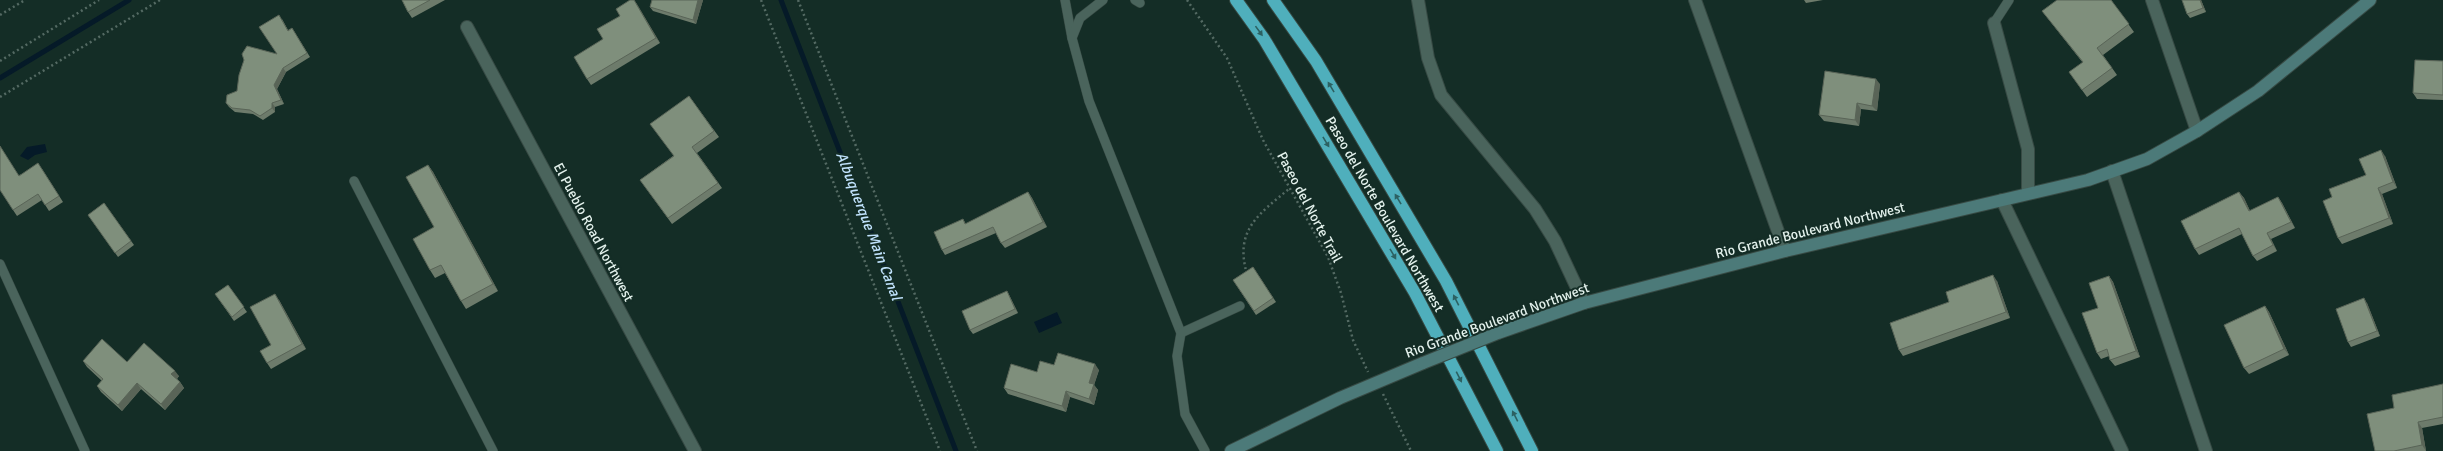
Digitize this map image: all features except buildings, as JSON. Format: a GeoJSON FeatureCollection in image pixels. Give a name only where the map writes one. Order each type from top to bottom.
{"type":"FeatureCollection","features":[{"type":"Feature","properties":{"kind":"highway","name":"Paseo del Norte Boulevard Northwest"},"geometry":{"type":"LineString","coordinates":[[1236,0],[1264,39],[1415,293],[1497,451]]}},
{"type":"Feature","properties":{"kind":"highway","name":"Paseo del Norte Boulevard Northwest"},"geometry":{"type":"LineString","coordinates":[[1273,0],[1316,61],[1446,281],[1532,451]]}},
{"type":"Feature","properties":{"kind":"street"},"geometry":{"type":"LineString","coordinates":[[1418,0],[1428,58],[1441,95],[1535,209],[1555,242],[1584,303]]}},
{"type":"Feature","properties":{"kind":"street"},"geometry":{"type":"LineString","coordinates":[[1695,0],[1785,251]]}},
{"type":"Feature","properties":{"kind":"street"},"geometry":{"type":"LineString","coordinates":[[2152,0],[2197,132]]}},
{"type":"Feature","properties":{"kind":"street","name":"Rio Grande Boulevard Northwest"},"geometry":{"type":"LineString","coordinates":[[1231,451],[1376,382],[1498,332],[1584,303],[1785,251],[2088,180],[2147,159],[2197,132],[2258,91],[2370,0]]}},
{"type":"Feature","properties":{"kind":"street"},"geometry":{"type":"LineString","coordinates":[[1994,23],[2028,150],[2028,193]]}},
{"type":"Feature","properties":{"kind":"street","name":"El Pueblo Road Northwest"},"geometry":{"type":"LineString","coordinates":[[467,28],[695,451]]}},
{"type":"Feature","properties":{"kind":"street"},"geometry":{"type":"LineString","coordinates":[[2112,171],[2206,451]]}},
{"type":"Feature","properties":{"kind":"street"},"geometry":{"type":"LineString","coordinates":[[2002,200],[2122,451]]}},
{"type":"Feature","properties":{"kind":"lane"},"geometry":{"type":"LineString","coordinates":[[1065,0],[1072,38],[1089,101],[1181,333],[1177,356],[1185,414],[1205,451]]}},
{"type":"Feature","properties":{"kind":"lane"},"geometry":{"type":"LineString","coordinates":[[1072,38],[1080,18],[1102,0]]}},
{"type":"Feature","properties":{"kind":"lane"},"geometry":{"type":"LineString","coordinates":[[1994,23],[2009,0]]}},
{"type":"Feature","properties":{"kind":"lane"},"geometry":{"type":"LineString","coordinates":[[354,181],[492,451]]}},
{"type":"Feature","properties":{"kind":"lane"},"geometry":{"type":"LineString","coordinates":[[0,264],[84,451]]}},
{"type":"Feature","properties":{"kind":"lane"},"geometry":{"type":"LineString","coordinates":[[1181,333],[1240,306]]}},
{"type":"Feature","properties":{"kind":"path"},"geometry":{"type":"LineString","coordinates":[[0,15],[25,0]]}},
{"type":"Feature","properties":{"kind":"path"},"geometry":{"type":"LineString","coordinates":[[0,61],[99,0]]}},
{"type":"Feature","properties":{"kind":"path"},"geometry":{"type":"LineString","coordinates":[[0,97],[160,0]]}},
{"type":"Feature","properties":{"kind":"path"},"geometry":{"type":"LineString","coordinates":[[761,0],[940,451]]}},
{"type":"Feature","properties":{"kind":"path"},"geometry":{"type":"LineString","coordinates":[[798,0],[977,451]]}},
{"type":"Feature","properties":{"kind":"path","name":"Paseo del Norte Trail"},"geometry":{"type":"LineString","coordinates":[[1188,0],[1227,58],[1263,140],[1328,257],[1341,293],[1352,340],[1362,363],[1376,382],[1412,451]]}},
{"type":"Feature","properties":{"kind":"path"},"geometry":{"type":"LineString","coordinates":[[1248,276],[1242,257],[1250,224],[1290,188]]}},
{"type":"Feature","properties":{"kind":"water"},"geometry":{"type":"Polygon","coordinates":[[[45,144],[47,152],[35,155],[28,160],[20,156],[27,147],[45,144]]]}},
{"type":"Feature","properties":{"kind":"water"},"geometry":{"type":"Polygon","coordinates":[[[1057,312],[1062,323],[1039,333],[1034,322],[1057,312]]]}},
{"type":"Feature","properties":{"kind":"waterway"},"geometry":{"type":"LineString","coordinates":[[0,78],[129,0]]}},
{"type":"Feature","properties":{"kind":"waterway","name":"Albuquerque Main Canal"},"geometry":{"type":"LineString","coordinates":[[781,0],[956,451]]}}]}
